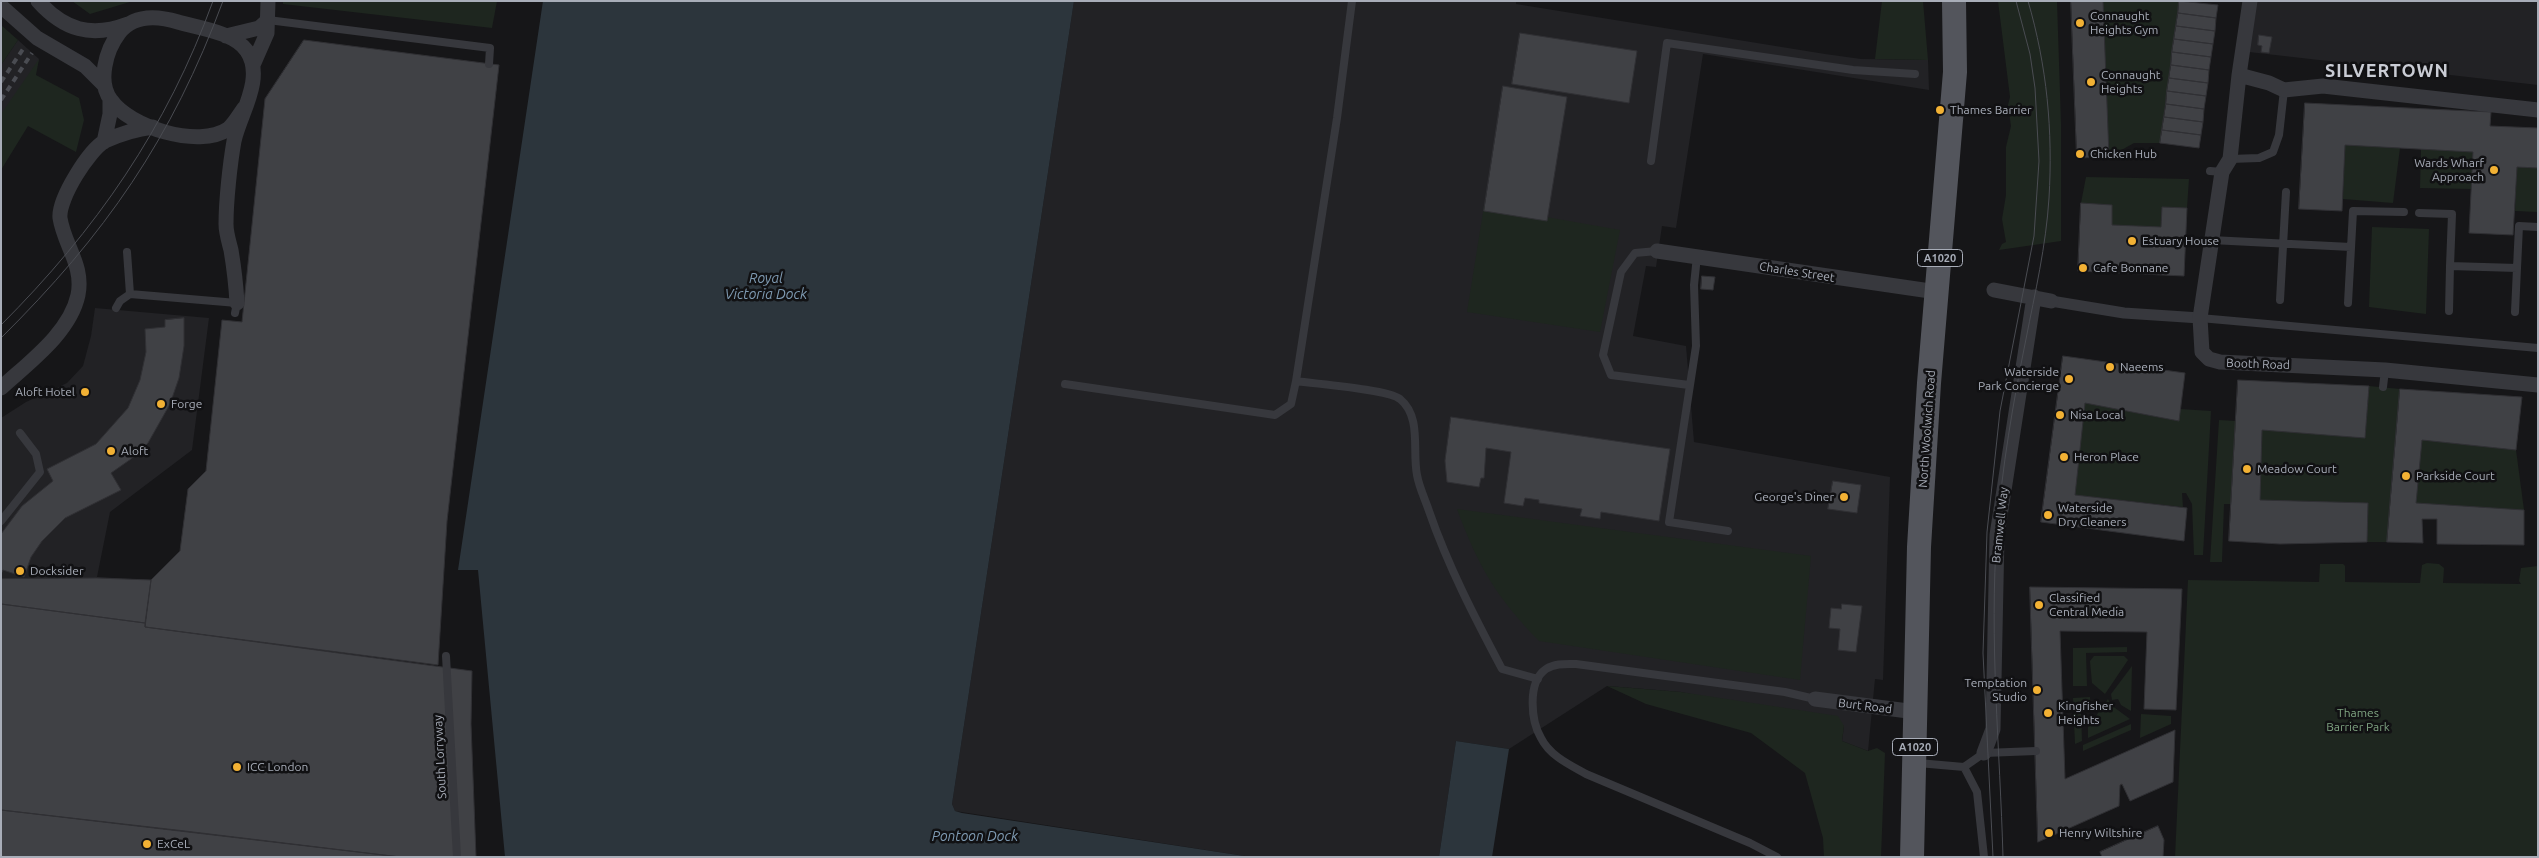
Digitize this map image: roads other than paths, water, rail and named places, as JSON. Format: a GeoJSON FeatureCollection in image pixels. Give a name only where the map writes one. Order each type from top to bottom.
{"type":"FeatureCollection","features":[{"type":"Feature","properties":{"kind":"main road","name":"North Woolwich Road"},"geometry":{"type":"LineString","coordinates":[[1912,857],[1919,547],[1955,72],[1954,1]]}},
{"type":"Feature","properties":{"kind":"street"},"geometry":{"type":"LineString","coordinates":[[38,1],[55,17],[75,28],[95,32],[146,18],[162,17],[226,36],[240,43],[247,51],[253,65]]}},
{"type":"Feature","properties":{"kind":"street"},"geometry":{"type":"LineString","coordinates":[[236,308],[235,275],[226,226],[234,142],[253,84],[253,65],[266,33],[268,1]]}},
{"type":"Feature","properties":{"kind":"street","name":"Booth Road"},"geometry":{"type":"LineString","coordinates":[[2250,1],[2239,75],[2230,159],[2216,172],[2211,240],[2200,318],[2202,352],[2209,360],[2220,362],[2385,370],[2538,386]]}},
{"type":"Feature","properties":{"kind":"street"},"geometry":{"type":"LineString","coordinates":[[1,6],[37,38],[85,66],[97,76],[122,112],[153,127],[186,138],[212,136],[228,129],[244,108]]}},
{"type":"Feature","properties":{"kind":"street"},"geometry":{"type":"LineString","coordinates":[[226,36],[259,28],[268,20]]}},
{"type":"Feature","properties":{"kind":"street"},"geometry":{"type":"LineString","coordinates":[[1,388],[60,330],[77,297],[79,276],[60,218],[62,204],[71,184],[104,142],[110,114],[104,72],[108,53],[119,33],[132,22]]}},
{"type":"Feature","properties":{"kind":"street"},"geometry":{"type":"LineString","coordinates":[[2239,75],[2269,83],[2284,90],[2323,86],[2538,110]]}},
{"type":"Feature","properties":{"kind":"street"},"geometry":{"type":"LineString","coordinates":[[104,142],[137,129],[153,127]]}},
{"type":"Feature","properties":{"kind":"street","name":"Charles Street"},"geometry":{"type":"LineString","coordinates":[[1656,251],[1937,292]]}},
{"type":"Feature","properties":{"kind":"street"},"geometry":{"type":"LineString","coordinates":[[1994,290],[2124,313],[2200,318]]}},
{"type":"Feature","properties":{"kind":"street","name":"Bramwell Way"},"geometry":{"type":"LineString","coordinates":[[1984,753],[1993,729],[1997,535],[2034,298]]}},
{"type":"Feature","properties":{"kind":"street","name":"Burt Road"},"geometry":{"type":"LineString","coordinates":[[1815,699],[1916,712]]}},
{"type":"Feature","properties":{"kind":"lane"},"geometry":{"type":"LineString","coordinates":[[1065,384],[1275,415],[1291,404],[1337,118],[1352,1]]}},
{"type":"Feature","properties":{"kind":"lane"},"geometry":{"type":"LineString","coordinates":[[268,20],[490,48],[489,64]]}},
{"type":"Feature","properties":{"kind":"lane"},"geometry":{"type":"LineString","coordinates":[[1651,161],[1667,43],[1853,70],[1915,74]]}},
{"type":"Feature","properties":{"kind":"lane"},"geometry":{"type":"LineString","coordinates":[[2230,159],[2258,158],[2272,152],[2279,135],[2284,90]]}},
{"type":"Feature","properties":{"kind":"lane"},"geometry":{"type":"LineString","coordinates":[[2280,300],[2286,192]]}},
{"type":"Feature","properties":{"kind":"lane"},"geometry":{"type":"LineString","coordinates":[[2348,303],[2353,211],[2404,212]]}},
{"type":"Feature","properties":{"kind":"lane"},"geometry":{"type":"LineString","coordinates":[[2419,213],[2452,214],[2449,310]]}},
{"type":"Feature","properties":{"kind":"lane"},"geometry":{"type":"LineString","coordinates":[[2515,312],[2519,226],[2538,227]]}},
{"type":"Feature","properties":{"kind":"lane"},"geometry":{"type":"LineString","coordinates":[[2211,240],[2351,247]]}},
{"type":"Feature","properties":{"kind":"lane"},"geometry":{"type":"LineString","coordinates":[[1656,251],[1635,253],[1621,272],[1603,355],[1611,375],[1689,385]]}},
{"type":"Feature","properties":{"kind":"lane"},"geometry":{"type":"LineString","coordinates":[[127,252],[130,294]]}},
{"type":"Feature","properties":{"kind":"lane"},"geometry":{"type":"LineString","coordinates":[[1698,256],[1694,285],[1696,346],[1669,522],[1728,531]]}},
{"type":"Feature","properties":{"kind":"lane"},"geometry":{"type":"LineString","coordinates":[[2450,266],[2517,268]]}},
{"type":"Feature","properties":{"kind":"lane"},"geometry":{"type":"LineString","coordinates":[[116,308],[120,301],[130,294],[236,308]]}},
{"type":"Feature","properties":{"kind":"lane"},"geometry":{"type":"LineString","coordinates":[[2200,318],[2538,348]]}},
{"type":"Feature","properties":{"kind":"lane"},"geometry":{"type":"LineString","coordinates":[[2382,387],[2385,370]]}},
{"type":"Feature","properties":{"kind":"lane"},"geometry":{"type":"LineString","coordinates":[[1296,381],[1375,392],[1399,398],[1411,412],[1416,440],[1417,475],[1439,542],[1469,607],[1502,670],[1538,679]]}},
{"type":"Feature","properties":{"kind":"lane"},"geometry":{"type":"LineString","coordinates":[[1,521],[40,472],[36,454],[20,433]]}},
{"type":"Feature","properties":{"kind":"lane","name":"South Lorryway"},"geometry":{"type":"LineString","coordinates":[[446,656],[457,857]]}},
{"type":"Feature","properties":{"kind":"lane"},"geometry":{"type":"LineString","coordinates":[[1777,857],[1750,843],[1586,774],[1564,762],[1541,739],[1536,727],[1533,702],[1538,679],[1547,668],[1556,665],[1576,664],[1785,692],[1815,699]]}},
{"type":"Feature","properties":{"kind":"lane"},"geometry":{"type":"LineString","coordinates":[[1915,763],[1964,767],[1984,753],[2036,751]]}},
{"type":"Feature","properties":{"kind":"lane"},"geometry":{"type":"LineString","coordinates":[[1964,767],[1977,792],[1984,857]]}},
{"type":"Feature","properties":{"kind":"water","name":"Royal Victoria Dock"},"geometry":{"type":"Polygon","coordinates":[[[543,1],[1074,1],[952,804],[955,811],[962,813],[1251,857],[505,857],[478,570],[458,570],[543,1]]]}},
{"type":"Feature","properties":{"kind":"water"},"geometry":{"type":"Polygon","coordinates":[[[1456,741],[1509,749],[1492,857],[1439,857],[1456,741]]]}},
{"type":"Feature","properties":{"kind":"tram line"},"geometry":{"type":"LineString","coordinates":[[1,325],[68,252],[98,214],[125,175],[151,134],[174,92],[195,47],[213,1]]}},
{"type":"Feature","properties":{"kind":"tram line"},"geometry":{"type":"LineString","coordinates":[[1,338],[72,261],[132,183],[158,141],[181,97],[203,51],[223,1]]}},
{"type":"Feature","properties":{"kind":"tram line"},"geometry":{"type":"LineString","coordinates":[[1993,857],[1983,653],[1987,532],[2000,411],[2034,236],[2039,161],[2035,88],[2030,54],[2016,1]]}},
{"type":"Feature","properties":{"kind":"tram line"},"geometry":{"type":"LineString","coordinates":[[2003,857],[1994,613],[1997,532],[2008,435],[2040,269],[2049,198],[2050,173],[2049,123],[2044,74],[2035,25],[2028,1]]}},
{"type":"Feature","properties":{"kind":"railway"},"geometry":{"type":"LineString","coordinates":[[1,82],[25,46]]}},
{"type":"Feature","properties":{"kind":"railway"},"geometry":{"type":"LineString","coordinates":[[1,100],[32,53]]}},
{"type":"Feature","properties":{"kind":"place","name":"Connaught Heights Gym"},"geometry":{"type":"Point","coordinates":[2080,23]}},
{"type":"Feature","properties":{"kind":"place","name":"Connaught Heights"},"geometry":{"type":"Point","coordinates":[2091,82]}},
{"type":"Feature","properties":{"kind":"place","name":"Thames Barrier"},"geometry":{"type":"Point","coordinates":[1940,110]}},
{"type":"Feature","properties":{"kind":"place","name":"Chicken Hub"},"geometry":{"type":"Point","coordinates":[2080,154]}},
{"type":"Feature","properties":{"kind":"place","name":"Wards Wharf Approach"},"geometry":{"type":"Point","coordinates":[2494,170]}},
{"type":"Feature","properties":{"kind":"place","name":"Estuary House"},"geometry":{"type":"Point","coordinates":[2132,241]}},
{"type":"Feature","properties":{"kind":"place","name":"Cafe Bonnane"},"geometry":{"type":"Point","coordinates":[2083,268]}},
{"type":"Feature","properties":{"kind":"place","name":"Naeems"},"geometry":{"type":"Point","coordinates":[2110,367]}},
{"type":"Feature","properties":{"kind":"place","name":"Waterside Park Concierge"},"geometry":{"type":"Point","coordinates":[2069,379]}},
{"type":"Feature","properties":{"kind":"place","name":"Aloft Hotel"},"geometry":{"type":"Point","coordinates":[85,392]}},
{"type":"Feature","properties":{"kind":"place","name":"Forge"},"geometry":{"type":"Point","coordinates":[161,404]}},
{"type":"Feature","properties":{"kind":"place","name":"Nisa Local"},"geometry":{"type":"Point","coordinates":[2060,415]}},
{"type":"Feature","properties":{"kind":"place","name":"Aloft"},"geometry":{"type":"Point","coordinates":[111,451]}},
{"type":"Feature","properties":{"kind":"place","name":"Heron Place"},"geometry":{"type":"Point","coordinates":[2064,457]}},
{"type":"Feature","properties":{"kind":"place","name":"Meadow Court"},"geometry":{"type":"Point","coordinates":[2247,469]}},
{"type":"Feature","properties":{"kind":"place","name":"Parkside Court"},"geometry":{"type":"Point","coordinates":[2406,476]}},
{"type":"Feature","properties":{"kind":"place","name":"George's Diner"},"geometry":{"type":"Point","coordinates":[1844,497]}},
{"type":"Feature","properties":{"kind":"place","name":"Waterside Dry Cleaners"},"geometry":{"type":"Point","coordinates":[2048,515]}},
{"type":"Feature","properties":{"kind":"place","name":"Docksider"},"geometry":{"type":"Point","coordinates":[20,571]}},
{"type":"Feature","properties":{"kind":"place","name":"Classified Central Media"},"geometry":{"type":"Point","coordinates":[2039,605]}},
{"type":"Feature","properties":{"kind":"place","name":"Temptation Studio"},"geometry":{"type":"Point","coordinates":[2037,690]}},
{"type":"Feature","properties":{"kind":"place","name":"Kingfisher Heights"},"geometry":{"type":"Point","coordinates":[2048,713]}},
{"type":"Feature","properties":{"kind":"place","name":"ICC London"},"geometry":{"type":"Point","coordinates":[237,767]}},
{"type":"Feature","properties":{"kind":"place","name":"Henry Wiltshire"},"geometry":{"type":"Point","coordinates":[2049,833]}},
{"type":"Feature","properties":{"kind":"place","name":"ExCeL"},"geometry":{"type":"Point","coordinates":[147,844]}},
{"type":"Feature","properties":{"kind":"district","name":"SILVERTOWN"},"geometry":{"type":"Point","coordinates":[2387,71]}},
{"type":"Feature","properties":{"kind":"park label","name":"Thames Barrier Park"},"geometry":{"type":"Point","coordinates":[2358,720]}},
{"type":"Feature","properties":{"kind":"water label","name":"Pontoon Dock"},"geometry":{"type":"Point","coordinates":[975,836]}}]}
